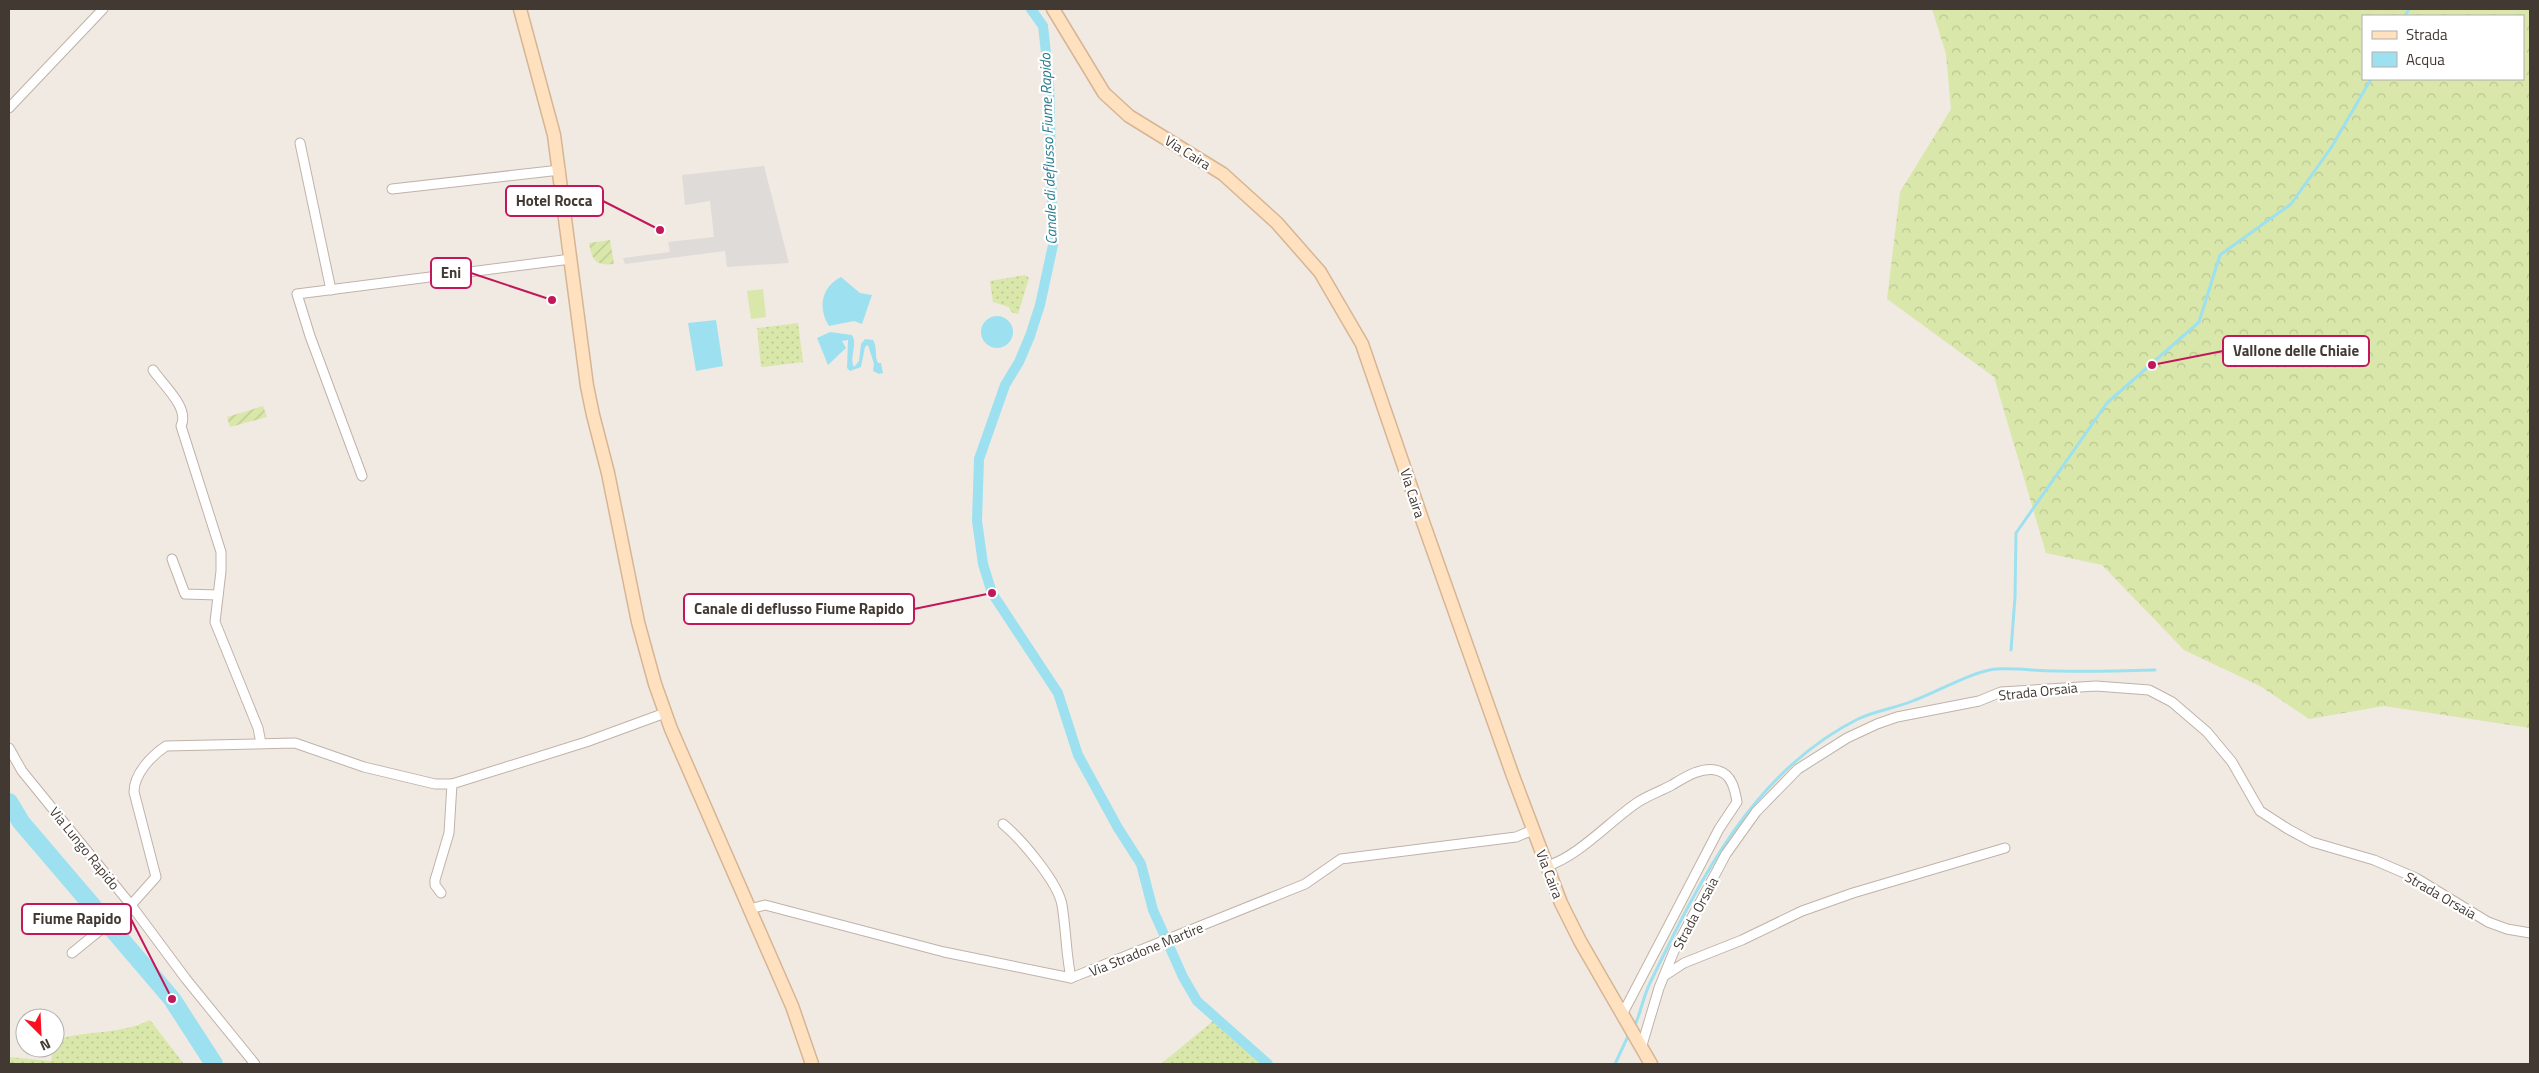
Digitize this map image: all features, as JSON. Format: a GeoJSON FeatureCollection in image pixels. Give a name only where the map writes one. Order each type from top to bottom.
{"type":"FeatureCollection","features":[{"type":"Feature","properties":{"kind":"street"},"geometry":{"type":"LineString","coordinates":[[9,108],[103,9]]}},
{"type":"Feature","properties":{"kind":"street"},"geometry":{"type":"LineString","coordinates":[[520,9],[543,91],[560,170],[594,415],[638,622],[665,713],[792,1006],[812,1064]]}},
{"type":"Feature","properties":{"kind":"street","name":"Via Caira"},"geometry":{"type":"LineString","coordinates":[[1053,9],[1104,93],[1129,116],[1223,174],[1277,223],[1320,272],[1362,344],[1422,522],[1533,830],[1561,902],[1580,941],[1642,1045],[1651,1064]]}},
{"type":"Feature","properties":{"kind":"street"},"geometry":{"type":"LineString","coordinates":[[300,144],[331,290]]}},
{"type":"Feature","properties":{"kind":"street"},"geometry":{"type":"LineString","coordinates":[[392,188],[560,170]]}},
{"type":"Feature","properties":{"kind":"street"},"geometry":{"type":"LineString","coordinates":[[362,476],[323,372],[297,294],[571,259]]}},
{"type":"Feature","properties":{"kind":"street"},"geometry":{"type":"LineString","coordinates":[[153,370],[183,411],[184,420],[181,426],[221,552],[215,622],[258,728],[261,743]]}},
{"type":"Feature","properties":{"kind":"street"},"geometry":{"type":"LineString","coordinates":[[172,559],[186,594],[218,595]]}},
{"type":"Feature","properties":{"kind":"street","name":"Strada Orsaia"},"geometry":{"type":"LineString","coordinates":[[1642,1045],[1674,951],[1726,854],[1756,812],[1798,769],[1846,738],[1897,717],[1979,701],[2001,692],[2096,686],[2149,690],[2172,702],[2207,732],[2232,762],[2260,811],[2288,829],[2312,842],[2374,860],[2416,878],[2488,922],[2507,930],[2530,933]]}},
{"type":"Feature","properties":{"kind":"street"},"geometry":{"type":"LineString","coordinates":[[72,954],[129,907],[156,877],[134,792],[134,785],[140,772],[166,746],[295,743],[364,767],[435,784],[452,784],[577,744],[665,713]]}},
{"type":"Feature","properties":{"kind":"street","name":"Via Lungo Rapido"},"geometry":{"type":"LineString","coordinates":[[9,748],[22,771],[255,1064]]}},
{"type":"Feature","properties":{"kind":"street"},"geometry":{"type":"LineString","coordinates":[[1547,866],[1563,859],[1639,802],[1681,780],[1705,770],[1717,770],[1725,774],[1732,783],[1737,802],[1719,829],[1623,1013]]}},
{"type":"Feature","properties":{"kind":"street"},"geometry":{"type":"LineString","coordinates":[[441,893],[435,885],[435,880],[449,833],[452,784]]}},
{"type":"Feature","properties":{"kind":"street"},"geometry":{"type":"LineString","coordinates":[[1003,824],[1020,838],[1049,879],[1062,904],[1066,957],[1071,978]]}},
{"type":"Feature","properties":{"kind":"street","name":"Via Stradone Martire"},"geometry":{"type":"LineString","coordinates":[[749,909],[765,905],[944,952],[1071,978],[1305,884],[1341,859],[1516,837],[1533,830]]}},
{"type":"Feature","properties":{"kind":"street"},"geometry":{"type":"LineString","coordinates":[[1664,976],[1684,963],[1742,940],[1802,911],[1853,893],[2005,848]]}},
{"type":"Feature","properties":{"kind":"green space"},"geometry":{"type":"Polygon","coordinates":[[[1932,9],[2530,9],[2530,728],[2384,706],[2309,719],[2260,686],[2184,650],[2102,565],[2046,553],[1994,377],[1887,299],[1900,192],[1951,109],[1946,54],[1932,9]]]}},
{"type":"Feature","properties":{"kind":"green space"},"geometry":{"type":"Polygon","coordinates":[[[610,240],[614,264],[599,263],[593,258],[589,243],[610,240]]]}},
{"type":"Feature","properties":{"kind":"green space"},"geometry":{"type":"Polygon","coordinates":[[[1025,275],[1029,278],[1018,314],[1011,312],[1009,307],[993,302],[990,281],[1025,275]]]}},
{"type":"Feature","properties":{"kind":"green space"},"geometry":{"type":"Polygon","coordinates":[[[763,289],[766,317],[751,319],[747,291],[763,289]]]}},
{"type":"Feature","properties":{"kind":"green space"},"geometry":{"type":"Polygon","coordinates":[[[798,323],[803,362],[761,367],[757,328],[798,323]]]}},
{"type":"Feature","properties":{"kind":"green space"},"geometry":{"type":"Polygon","coordinates":[[[263,406],[267,417],[230,427],[227,417],[263,406]]]}},
{"type":"Feature","properties":{"kind":"green space"},"geometry":{"type":"Polygon","coordinates":[[[150,1020],[184,1064],[9,1064],[9,1057],[51,1061],[52,1058],[65,1058],[65,1038],[139,1025],[150,1020]]]}},
{"type":"Feature","properties":{"kind":"green space"},"geometry":{"type":"Polygon","coordinates":[[[1213,1021],[1272,1064],[1161,1064],[1213,1021]]]}},
{"type":"Feature","properties":{"kind":"shaded area"},"geometry":{"type":"Polygon","coordinates":[[[764,166],[789,263],[727,267],[725,251],[625,264],[623,258],[670,252],[668,242],[714,237],[710,201],[685,205],[682,175],[764,166]]]}},
{"type":"Feature","properties":{"kind":"water"},"geometry":{"type":"Polygon","coordinates":[[[841,277],[860,293],[872,295],[862,324],[854,321],[829,326],[823,312],[823,298],[829,286],[841,277]]]}},
{"type":"Feature","properties":{"kind":"water"},"geometry":{"type":"Polygon","coordinates":[[[997,316],[1003,317],[1008,321],[1012,326],[1012,338],[1008,343],[1003,347],[997,348],[991,347],[986,343],[982,338],[981,332],[982,326],[986,321],[991,317],[997,316]]]}},
{"type":"Feature","properties":{"kind":"water"},"geometry":{"type":"Polygon","coordinates":[[[716,320],[723,366],[696,371],[688,323],[716,320]]]}},
{"type":"Feature","properties":{"kind":"water"},"geometry":{"type":"Polygon","coordinates":[[[830,332],[852,335],[854,339],[852,359],[854,367],[859,361],[861,344],[865,339],[873,340],[877,360],[878,363],[881,363],[883,373],[879,374],[873,371],[874,364],[868,345],[865,347],[861,367],[850,371],[847,368],[848,340],[842,341],[846,348],[828,365],[817,338],[830,332]]]}},
{"type":"Feature","properties":{"kind":"waterway","name":"Canale di deflusso Fiume Rapido"},"geometry":{"type":"LineString","coordinates":[[1031,9],[1043,26],[1049,80],[1053,245],[1040,305],[1030,336],[1019,362],[1005,385],[979,459],[977,521],[983,564],[992,593],[1058,693],[1078,755],[1118,828],[1141,864],[1153,910],[1183,977],[1197,1001],[1268,1064]]}},
{"type":"Feature","properties":{"kind":"waterway"},"geometry":{"type":"LineString","coordinates":[[2406,15],[2409,9]]}},
{"type":"Feature","properties":{"kind":"waterway"},"geometry":{"type":"LineString","coordinates":[[2011,650],[2015,597],[2016,533],[2107,403],[2199,322],[2220,255],[2291,204],[2331,148],[2370,80]]}},
{"type":"Feature","properties":{"kind":"waterway"},"geometry":{"type":"LineString","coordinates":[[1634,1027],[1648,987],[1689,905],[1733,832],[1759,799],[1788,768],[1821,741],[1865,716],[1908,703],[1967,677],[1988,670],[2155,670]]}},
{"type":"Feature","properties":{"kind":"waterway"},"geometry":{"type":"LineString","coordinates":[[9,802],[21,822],[172,999],[214,1064]]}},
{"type":"Feature","properties":{"kind":"waterway"},"geometry":{"type":"LineString","coordinates":[[1615,1064],[1629,1034]]}},
{"type":"Feature","properties":{"kind":"place","name":"Hotel Rocca"},"geometry":{"type":"Point","coordinates":[660,230]}},
{"type":"Feature","properties":{"kind":"place","name":"Eni"},"geometry":{"type":"Point","coordinates":[552,300]}},
{"type":"Feature","properties":{"kind":"place","name":"Vallone delle Chiaie"},"geometry":{"type":"Point","coordinates":[2152,365]}},
{"type":"Feature","properties":{"kind":"place","name":"Canale di deflusso Fiume Rapido"},"geometry":{"type":"Point","coordinates":[992,593]}},
{"type":"Feature","properties":{"kind":"place","name":"Fiume Rapido"},"geometry":{"type":"Point","coordinates":[172,999]}}]}
